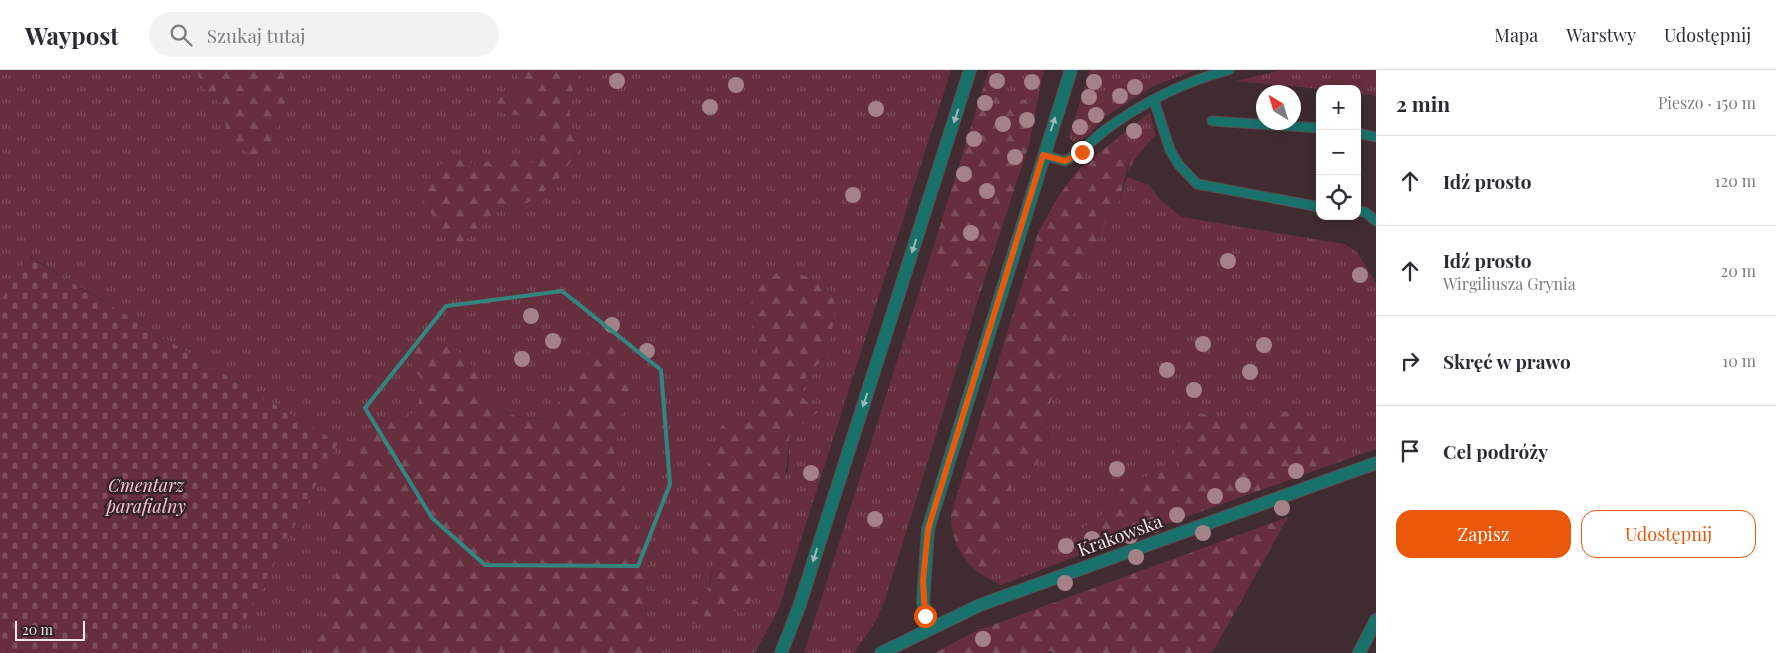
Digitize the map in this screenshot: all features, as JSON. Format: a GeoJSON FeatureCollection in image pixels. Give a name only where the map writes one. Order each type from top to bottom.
{"type":"FeatureCollection","features":[{"type":"Feature","properties":{"kind":"street"},"geometry":{"type":"LineString","coordinates":[[780,653],[802,597],[970,70]]}},
{"type":"Feature","properties":{"kind":"street"},"geometry":{"type":"LineString","coordinates":[[930,628],[923,602],[928,529],[1070,70]]}},
{"type":"Feature","properties":{"kind":"street","name":"Krakowska"},"geometry":{"type":"LineString","coordinates":[[881,653],[980,604],[1376,463]]}},
{"type":"Feature","properties":{"kind":"street"},"geometry":{"type":"LineString","coordinates":[[1359,653],[1376,620]]}},
{"type":"Feature","properties":{"kind":"lane"},"geometry":{"type":"LineString","coordinates":[[1043,155],[1065,161],[1082,152],[1108,128],[1154,100],[1210,75],[1229,70]]}},
{"type":"Feature","properties":{"kind":"lane"},"geometry":{"type":"LineString","coordinates":[[1154,100],[1170,150],[1179,166],[1197,184],[1316,206]]}},
{"type":"Feature","properties":{"kind":"lane"},"geometry":{"type":"LineString","coordinates":[[1212,121],[1316,128]]}},
{"type":"Feature","properties":{"kind":"lane"},"geometry":{"type":"LineString","coordinates":[[1361,135],[1376,137]]}},
{"type":"Feature","properties":{"kind":"lane"},"geometry":{"type":"LineString","coordinates":[[1361,212],[1365,212],[1376,221]]}},
{"type":"Feature","properties":{"kind":"highlighted area"},"geometry":{"type":"Polygon","coordinates":[[[562,291],[661,370],[670,484],[638,566],[485,565],[432,518],[365,408],[446,306],[562,291]]]}},
{"type":"Feature","properties":{"kind":"green space"},"geometry":{"type":"Polygon","coordinates":[[[0,70],[196,70],[203,87],[223,106],[228,144],[274,140],[277,123],[289,94],[282,70],[517,70],[523,93],[494,112],[530,117],[541,143],[538,164],[506,158],[474,164],[447,154],[423,196],[462,243],[497,210],[528,203],[556,183],[577,152],[570,122],[570,103],[580,74],[576,70],[951,70],[779,608],[755,653],[659,653],[648,629],[643,590],[650,567],[614,455],[617,430],[630,389],[574,367],[569,390],[545,418],[525,418],[503,410],[482,392],[482,375],[407,355],[423,383],[416,413],[376,423],[326,514],[340,545],[332,599],[308,653],[228,653],[338,443],[29,256],[0,302],[0,70]],[[751,304],[762,382],[750,416],[721,426],[697,509],[683,532],[716,559],[708,593],[691,623],[788,471],[790,434],[817,412],[800,395],[808,372],[827,357],[751,304]]]}},
{"type":"Feature","properties":{"kind":"green space"},"geometry":{"type":"Polygon","coordinates":[[[196,70],[282,70],[289,93],[277,123],[274,140],[255,156],[228,144],[223,106],[203,87],[196,70]]]}},
{"type":"Feature","properties":{"kind":"green space"},"geometry":{"type":"Polygon","coordinates":[[[517,70],[576,70],[580,74],[570,103],[570,122],[577,152],[556,183],[528,203],[497,210],[462,243],[441,235],[423,196],[447,154],[474,164],[506,158],[538,164],[541,143],[530,117],[494,112],[500,92],[523,93],[517,70]]]}},
{"type":"Feature","properties":{"kind":"green space"},"geometry":{"type":"Polygon","coordinates":[[[989,70],[1044,70],[1037,103],[983,88],[989,70]]]}},
{"type":"Feature","properties":{"kind":"green space"},"geometry":{"type":"Polygon","coordinates":[[[1090,70],[1196,70],[1153,86],[1105,117],[1085,138],[1074,142],[1069,137],[1090,70]]]}},
{"type":"Feature","properties":{"kind":"green space"},"geometry":{"type":"Polygon","coordinates":[[[1282,70],[1376,70],[1376,96],[1361,94],[1361,85],[1316,85],[1316,89],[1301,87],[1301,85],[1236,81],[1282,70]]]}},
{"type":"Feature","properties":{"kind":"green space"},"geometry":{"type":"Polygon","coordinates":[[[983,88],[1037,103],[1029,145],[980,293],[968,291],[960,277],[929,261],[983,88]]]}},
{"type":"Feature","properties":{"kind":"green space"},"geometry":{"type":"Polygon","coordinates":[[[1150,112],[1155,135],[1134,160],[1128,172],[1131,151],[1116,139],[1150,112]]]}},
{"type":"Feature","properties":{"kind":"green space"},"geometry":{"type":"Polygon","coordinates":[[[1116,139],[1131,151],[1119,202],[1099,234],[1077,294],[1047,418],[1049,443],[1036,465],[1015,476],[997,538],[994,557],[982,575],[974,569],[958,548],[951,523],[951,514],[1038,233],[1059,195],[1078,170],[1116,139]]]}},
{"type":"Feature","properties":{"kind":"green space"},"geometry":{"type":"Polygon","coordinates":[[[1127,177],[1149,185],[1161,201],[1182,217],[1344,244],[1356,251],[1376,283],[1376,449],[1353,457],[1330,430],[1294,409],[1259,419],[1224,421],[1193,410],[1184,425],[1177,444],[1177,467],[1124,484],[1099,519],[1084,527],[1079,541],[1080,555],[1001,585],[982,575],[994,557],[997,538],[1015,476],[1036,465],[1049,443],[1047,418],[1077,294],[1099,234],[1119,202],[1127,177]]]}},
{"type":"Feature","properties":{"kind":"green space","name":"Cmentarz parafialny"},"geometry":{"type":"Polygon","coordinates":[[[28,256],[338,443],[228,653],[0,653],[0,302],[28,256]]]}},
{"type":"Feature","properties":{"kind":"green space"},"geometry":{"type":"Polygon","coordinates":[[[929,261],[960,277],[968,291],[980,293],[885,600],[877,619],[854,653],[804,653],[929,261]]]}},
{"type":"Feature","properties":{"kind":"green space"},"geometry":{"type":"Polygon","coordinates":[[[790,270],[822,283],[837,301],[827,357],[808,372],[800,395],[818,412],[790,434],[781,512],[768,572],[744,613],[729,609],[711,627],[690,623],[685,607],[708,593],[715,560],[694,556],[683,531],[697,509],[721,426],[750,416],[762,382],[751,304],[763,277],[790,270]]]}},
{"type":"Feature","properties":{"kind":"green space"},"geometry":{"type":"Polygon","coordinates":[[[425,340],[454,348],[482,375],[482,392],[496,405],[518,417],[535,419],[545,418],[569,390],[574,367],[594,345],[615,345],[630,389],[617,430],[614,455],[650,567],[643,590],[648,629],[659,653],[308,653],[332,599],[340,545],[326,514],[325,471],[376,423],[416,413],[423,383],[407,355],[425,340]]]}},
{"type":"Feature","properties":{"kind":"green space"},"geometry":{"type":"Polygon","coordinates":[[[1294,409],[1330,430],[1353,457],[1080,555],[1079,541],[1084,527],[1099,519],[1124,484],[1177,467],[1176,450],[1178,437],[1192,410],[1224,421],[1259,419],[1294,409]]]}},
{"type":"Feature","properties":{"kind":"green space"},"geometry":{"type":"Polygon","coordinates":[[[1288,517],[1212,653],[1053,653],[1051,651],[1045,653],[935,653],[976,631],[1288,517]]]}},
{"type":"Feature","properties":{"kind":"route"},"geometry":{"type":"LineString","coordinates":[[925,616],[923,581],[928,529],[1043,155],[1065,161],[1082,152]]}}]}
